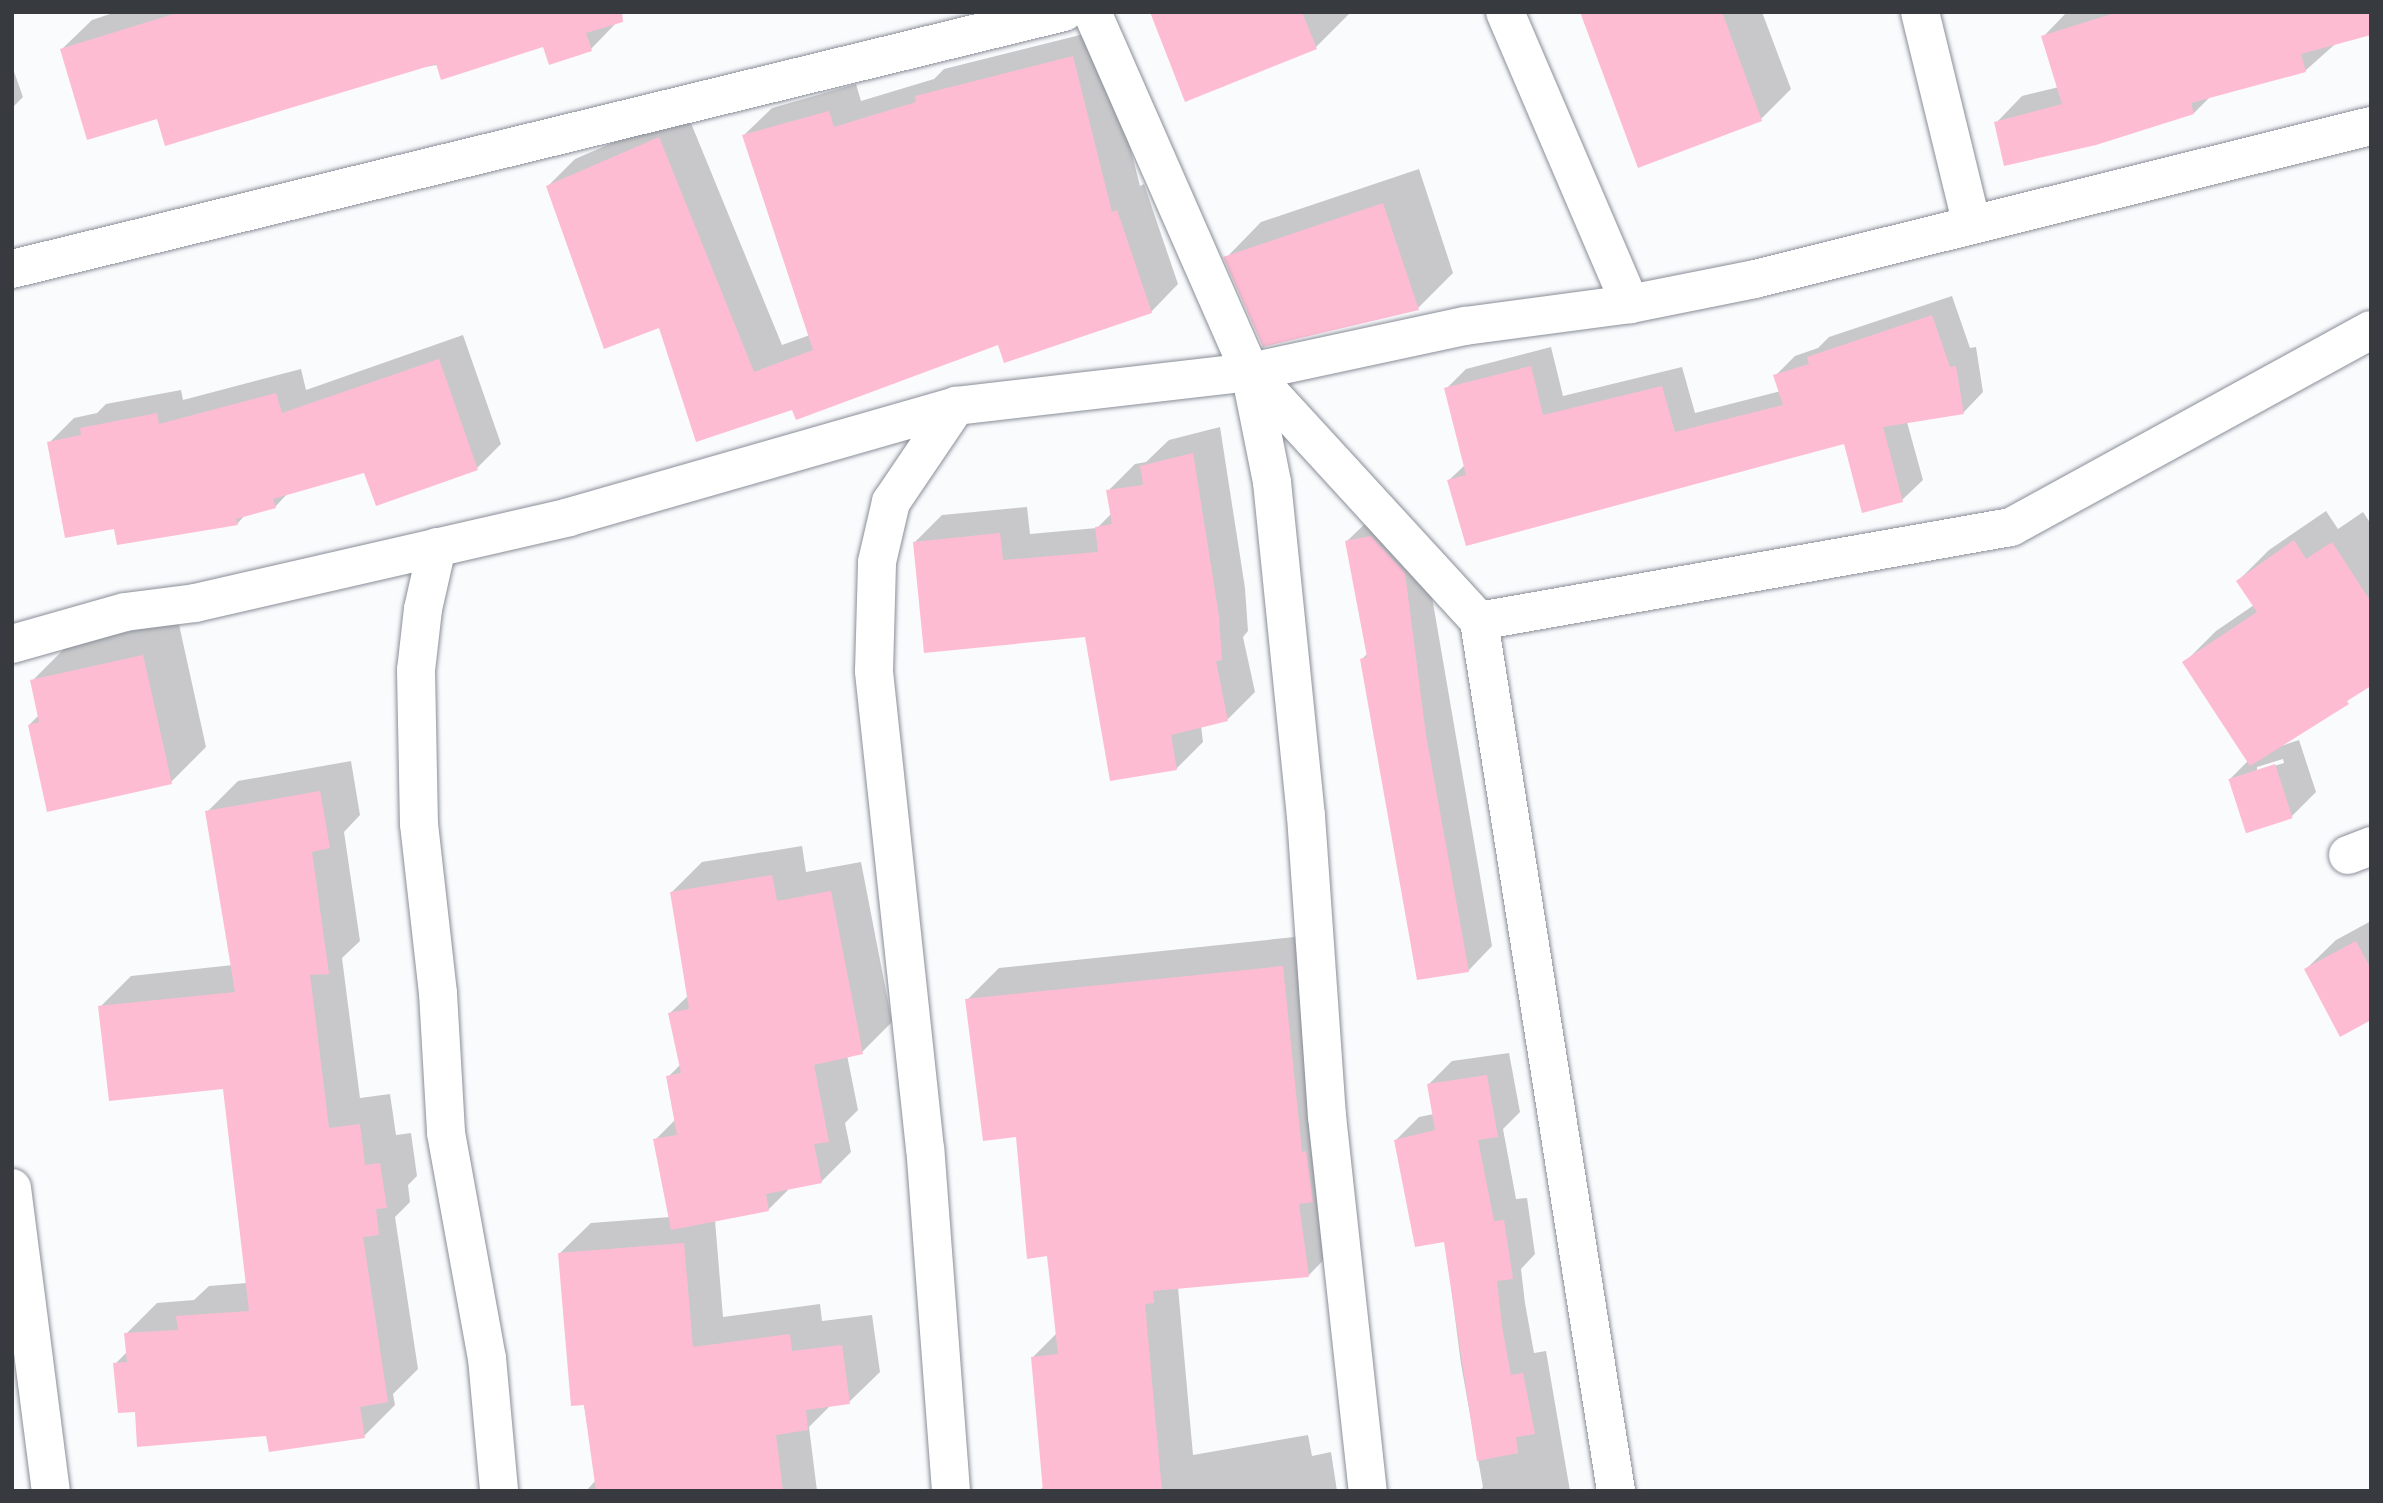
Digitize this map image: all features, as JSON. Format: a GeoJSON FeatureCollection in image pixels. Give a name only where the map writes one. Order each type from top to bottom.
{"type":"FeatureCollection","features":[{"type":"Feature","properties":{"kind":"street"},"geometry":{"type":"LineString","coordinates":[[12,268],[1064,12]]}},
{"type":"Feature","properties":{"kind":"street"},"geometry":{"type":"LineString","coordinates":[[1092,12],[1250,372],[1272,482],[1307,816],[1327,1116],[1368,1491]]}},
{"type":"Feature","properties":{"kind":"street"},"geometry":{"type":"LineString","coordinates":[[1505,12],[1630,304]]}},
{"type":"Feature","properties":{"kind":"street"},"geometry":{"type":"LineString","coordinates":[[1920,12],[1972,225]]}},
{"type":"Feature","properties":{"kind":"street"},"geometry":{"type":"LineString","coordinates":[[12,644],[125,612],[195,603],[569,517],[956,406],[1250,372],[1465,326],[1630,304],[1755,279],[1972,225],[2368,138]]}},
{"type":"Feature","properties":{"kind":"street"},"geometry":{"type":"LineString","coordinates":[[1479,621],[2011,527],[2371,330]]}},
{"type":"Feature","properties":{"kind":"street"},"geometry":{"type":"LineString","coordinates":[[1250,372],[1479,621],[1616,1491]]}},
{"type":"Feature","properties":{"kind":"street"},"geometry":{"type":"LineString","coordinates":[[951,1491],[925,1149],[874,671],[877,562],[891,502],[956,406]]}},
{"type":"Feature","properties":{"kind":"street"},"geometry":{"type":"LineString","coordinates":[[437,547],[423,609],[416,670],[419,824],[438,993],[446,1133],[487,1358],[499,1491]]}},
{"type":"Feature","properties":{"kind":"street"},"geometry":{"type":"LineString","coordinates":[[12,1188],[51,1491]]}},
{"type":"Feature","properties":{"kind":"building"},"geometry":{"type":"Polygon","coordinates":[[[180,12],[622,12],[623,22],[586,33],[592,51],[549,65],[543,47],[441,80],[436,64],[165,146],[157,119],[87,140],[60,49],[180,12]]]}},
{"type":"Feature","properties":{"kind":"building"},"geometry":{"type":"Polygon","coordinates":[[[1150,12],[1302,12],[1317,49],[1185,102],[1150,12]]]}},
{"type":"Feature","properties":{"kind":"building"},"geometry":{"type":"Polygon","coordinates":[[[1580,12],[1722,12],[1762,121],[1638,168],[1580,12]]]}},
{"type":"Feature","properties":{"kind":"building"},"geometry":{"type":"Polygon","coordinates":[[[2118,12],[2371,12],[2371,35],[2301,54],[2306,72],[2191,103],[2194,114],[2096,145],[2004,166],[1994,122],[2062,104],[2041,36],[2118,12]]]}},
{"type":"Feature","properties":{"kind":"building"},"geometry":{"type":"Polygon","coordinates":[[[1073,56],[1112,212],[1117,210],[1152,313],[1004,363],[998,345],[796,420],[792,410],[696,442],[659,328],[604,349],[546,186],[659,137],[754,372],[813,350],[742,135],[829,111],[834,127],[916,102],[915,96],[1073,56]]]}},
{"type":"Feature","properties":{"kind":"building"},"geometry":{"type":"Polygon","coordinates":[[[1383,203],[1419,310],[1263,347],[1223,257],[1383,203]]]}},
{"type":"Feature","properties":{"kind":"building"},"geometry":{"type":"Polygon","coordinates":[[[1932,315],[1950,367],[1956,366],[1964,414],[1883,427],[1903,502],[1862,513],[1844,444],[1466,546],[1447,480],[1466,475],[1444,388],[1531,366],[1543,415],[1662,386],[1675,432],[1783,405],[1773,375],[1809,364],[1807,357],[1932,315]]]}},
{"type":"Feature","properties":{"kind":"building"},"geometry":{"type":"Polygon","coordinates":[[[439,359],[478,470],[376,506],[364,473],[273,499],[276,508],[236,519],[238,525],[117,545],[114,529],[65,538],[47,442],[81,435],[80,428],[157,413],[159,424],[276,393],[282,413],[439,359]]]}},
{"type":"Feature","properties":{"kind":"building"},"geometry":{"type":"Polygon","coordinates":[[[1193,453],[1219,616],[1222,660],[1216,661],[1228,721],[1171,735],[1177,770],[1110,781],[1085,637],[924,653],[913,542],[1000,533],[1003,560],[1098,552],[1095,527],[1112,524],[1106,490],[1143,485],[1140,466],[1193,453]]]}},
{"type":"Feature","properties":{"kind":"building"},"geometry":{"type":"Polygon","coordinates":[[[1371,536],[1405,573],[1426,735],[1469,972],[1417,980],[1360,659],[1367,657],[1345,541],[1371,536]]]}},
{"type":"Feature","properties":{"kind":"building"},"geometry":{"type":"Polygon","coordinates":[[[2294,540],[2306,559],[2332,542],[2371,602],[2371,686],[2347,701],[2349,704],[2250,766],[2182,662],[2257,612],[2236,581],[2294,540]]]}},
{"type":"Feature","properties":{"kind":"building"},"geometry":{"type":"Polygon","coordinates":[[[143,655],[172,784],[47,812],[28,725],[39,722],[30,680],[143,655]]]}},
{"type":"Feature","properties":{"kind":"building"},"geometry":{"type":"Polygon","coordinates":[[[2275,764],[2293,818],[2246,833],[2228,779],[2275,764]]]}},
{"type":"Feature","properties":{"kind":"building"},"geometry":{"type":"Polygon","coordinates":[[[320,791],[330,848],[312,852],[329,974],[310,975],[329,1128],[360,1124],[365,1165],[380,1163],[387,1208],[376,1209],[379,1235],[363,1237],[388,1402],[360,1407],[365,1438],[269,1452],[266,1436],[137,1447],[135,1412],[118,1413],[113,1363],[127,1362],[124,1333],[178,1330],[176,1316],[249,1311],[223,1089],[109,1101],[98,1006],[235,992],[205,811],[320,791]]]}},
{"type":"Feature","properties":{"kind":"building"},"geometry":{"type":"Polygon","coordinates":[[[772,875],[777,901],[831,891],[863,1054],[814,1065],[829,1142],[814,1144],[822,1183],[766,1194],[769,1211],[671,1230],[653,1139],[677,1135],[666,1076],[681,1073],[668,1013],[689,1009],[670,892],[772,875]]]}},
{"type":"Feature","properties":{"kind":"building"},"geometry":{"type":"Polygon","coordinates":[[[2356,941],[2371,969],[2371,1020],[2340,1037],[2304,969],[2356,941]]]}},
{"type":"Feature","properties":{"kind":"building"},"geometry":{"type":"Polygon","coordinates":[[[1283,966],[1302,1152],[1306,1151],[1313,1202],[1299,1204],[1309,1277],[1153,1291],[1154,1303],[1145,1304],[1162,1491],[1043,1491],[1031,1357],[1058,1354],[1047,1256],[1027,1259],[1016,1137],[983,1141],[965,999],[1283,966]]]}},
{"type":"Feature","properties":{"kind":"building"},"geometry":{"type":"Polygon","coordinates":[[[1487,1075],[1498,1137],[1478,1140],[1494,1221],[1504,1220],[1513,1279],[1497,1281],[1502,1327],[1511,1375],[1523,1373],[1535,1434],[1516,1437],[1518,1453],[1477,1461],[1444,1242],[1415,1247],[1394,1140],[1435,1130],[1427,1084],[1487,1075]]]}},
{"type":"Feature","properties":{"kind":"building"},"geometry":{"type":"Polygon","coordinates":[[[684,1243],[693,1347],[790,1334],[792,1351],[842,1345],[850,1404],[806,1410],[808,1430],[776,1435],[783,1491],[596,1491],[584,1405],[571,1406],[558,1253],[684,1243]]]}}]}
